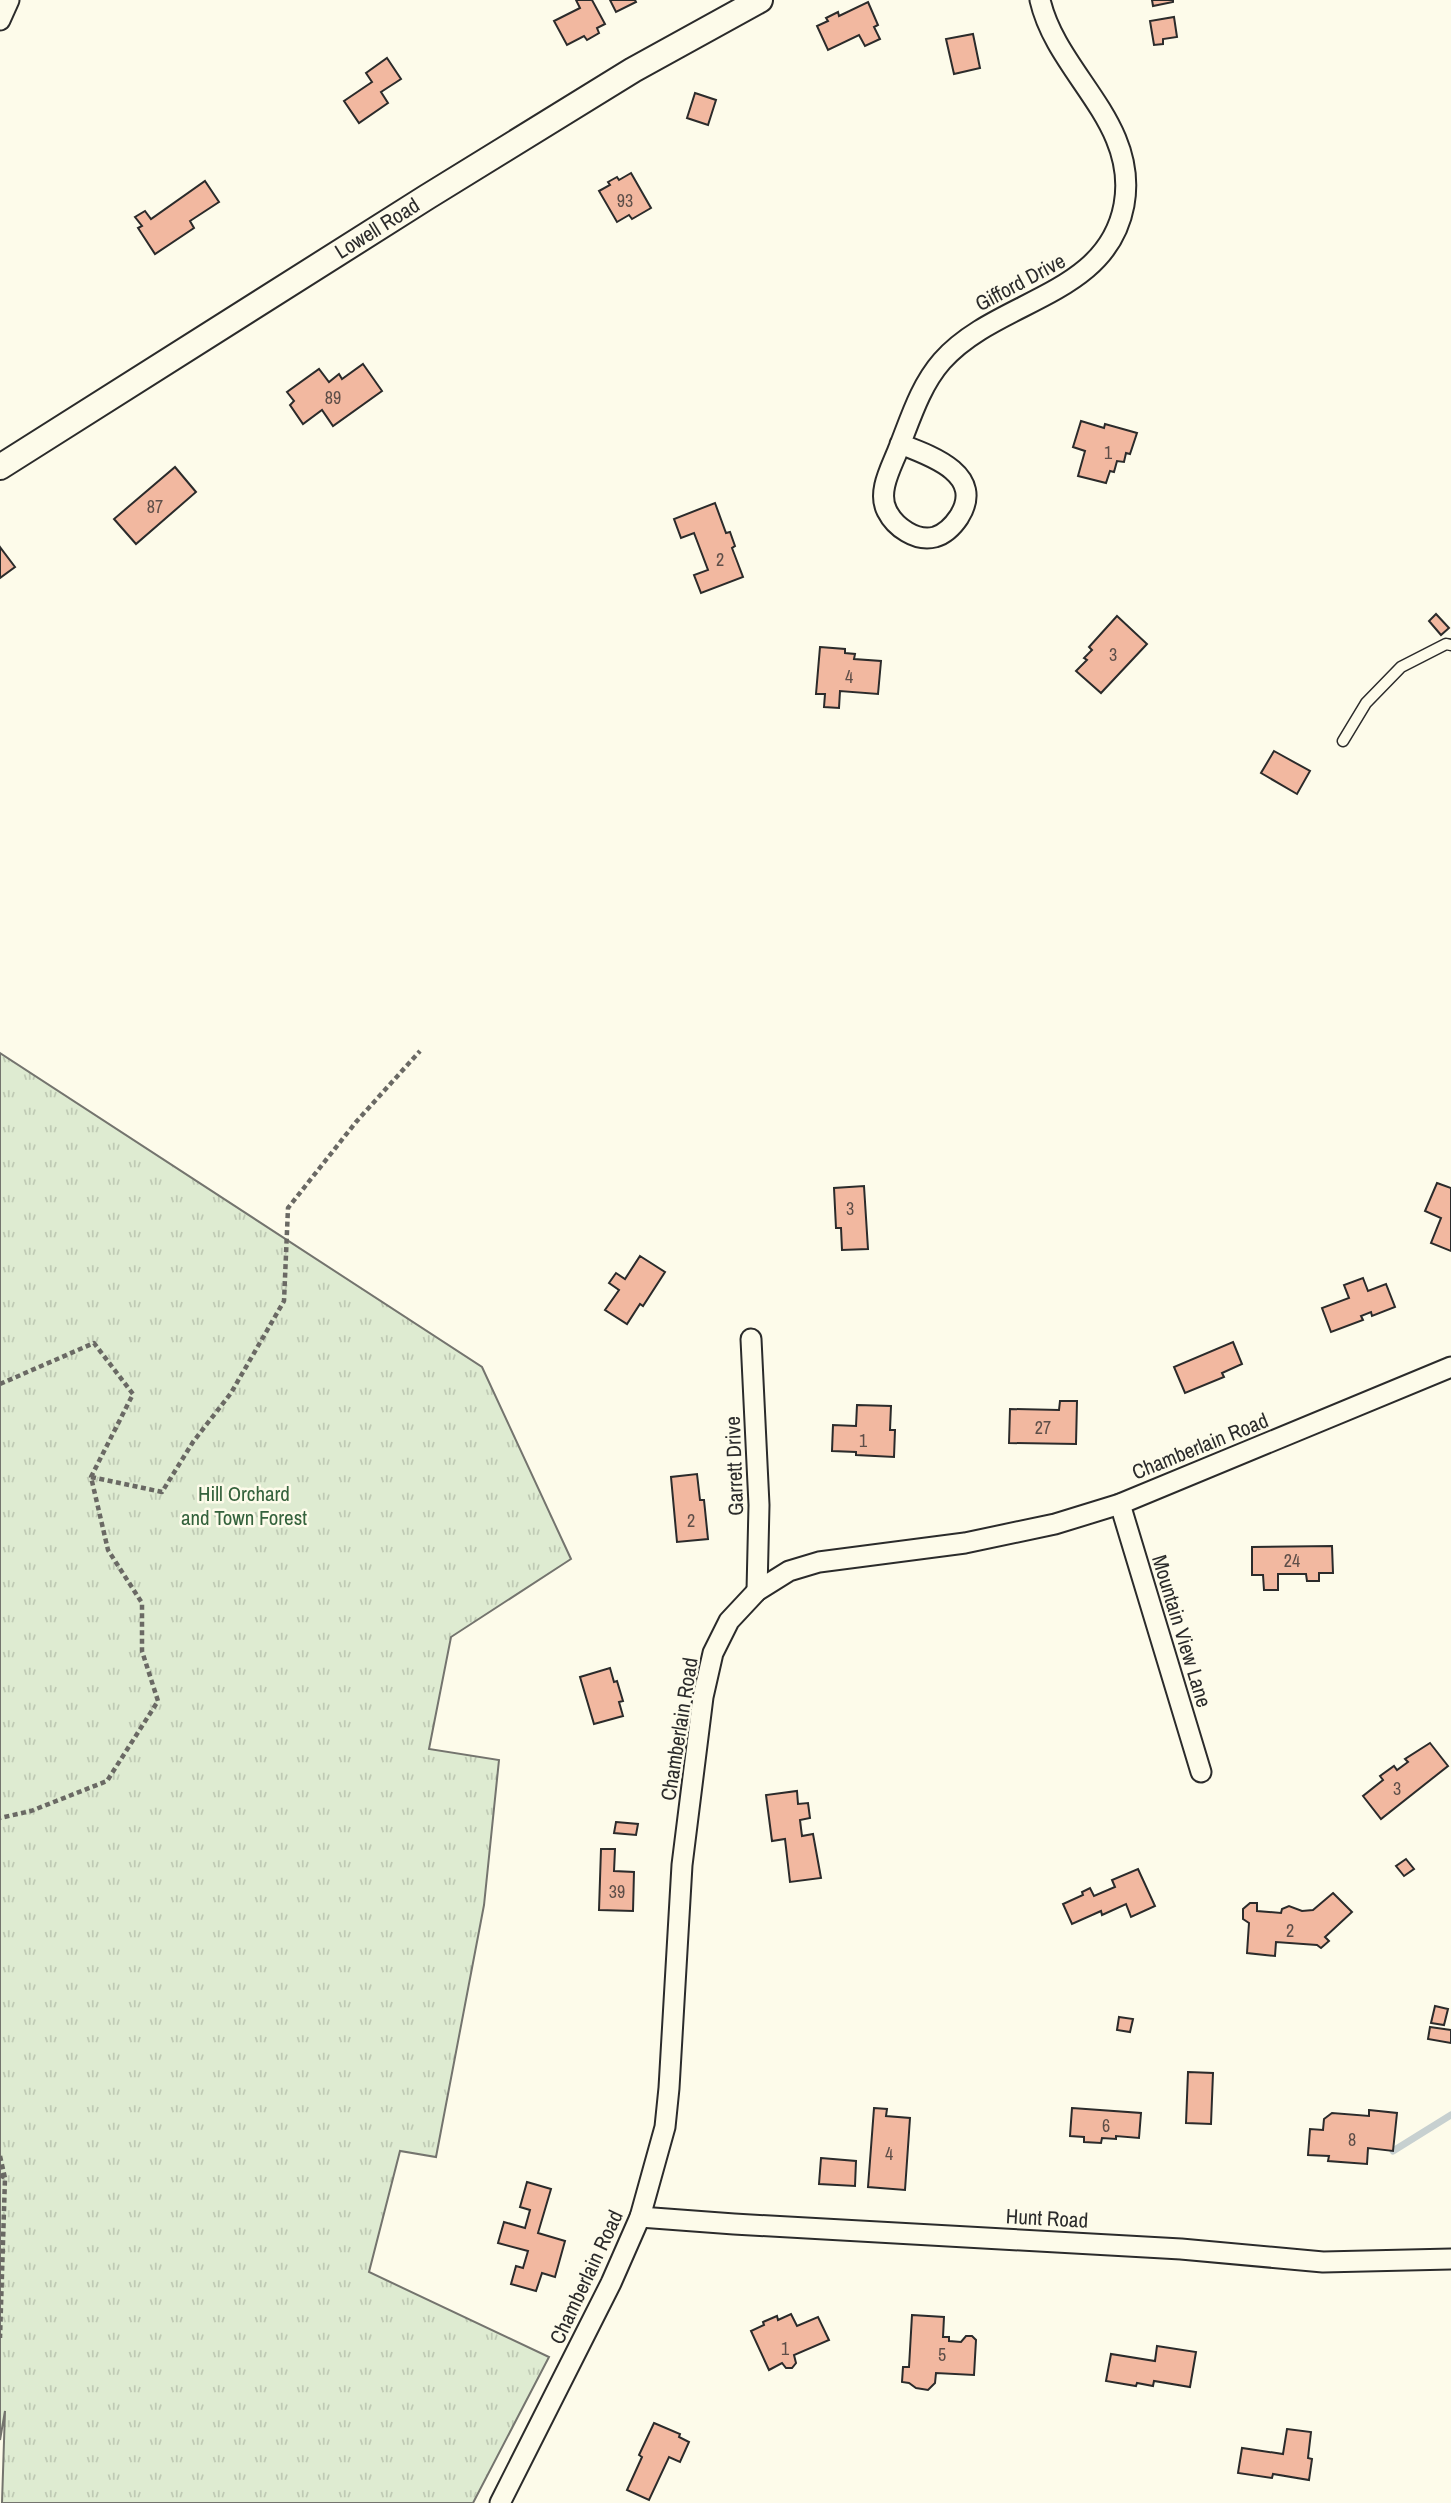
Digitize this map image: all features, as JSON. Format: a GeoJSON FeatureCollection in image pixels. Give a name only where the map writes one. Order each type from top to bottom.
{"type":"FeatureCollection","features":[{"type":"Feature","properties":{"kind":"street"},"geometry":{"type":"LineString","coordinates":[[0,20],[9,0]]}},
{"type":"Feature","properties":{"kind":"street","name":"Lowell Road"},"geometry":{"type":"LineString","coordinates":[[0,467],[633,69],[760,0]]}},
{"type":"Feature","properties":{"kind":"street","name":"Gifford Drive"},"geometry":{"type":"LineString","coordinates":[[900,444],[940,460],[957,474],[962,483],[962,512],[951,527],[934,537],[915,536],[906,531],[886,509],[886,480],[900,444],[923,387],[942,360],[984,326],[1086,271],[1099,258],[1118,225],[1126,186],[1120,146],[1112,127],[1053,37],[1040,0]]}},
{"type":"Feature","properties":{"kind":"street","name":"Garrett Drive"},"geometry":{"type":"LineString","coordinates":[[751,1339],[759,1505],[757,1591]]}},
{"type":"Feature","properties":{"kind":"street","name":"Chamberlain Road"},"geometry":{"type":"LineString","coordinates":[[500,2503],[611,2283],[640,2217],[665,2127],[682,1865],[703,1697],[713,1653],[729,1621],[757,1591],[789,1571],[819,1562],[965,1543],[1055,1524],[1120,1504],[1451,1367]]}},
{"type":"Feature","properties":{"kind":"street","name":"Mountain View Lane"},"geometry":{"type":"LineString","coordinates":[[1120,1504],[1201,1772]]}},
{"type":"Feature","properties":{"kind":"street","name":"Hunt Road"},"geometry":{"type":"LineString","coordinates":[[640,2217],[1181,2249],[1323,2262],[1451,2259]]}},
{"type":"Feature","properties":{"kind":"lane"},"geometry":{"type":"LineString","coordinates":[[1343,741],[1366,703],[1401,667],[1446,644],[1451,645]]}},
{"type":"Feature","properties":{"kind":"path"},"geometry":{"type":"LineString","coordinates":[[91,1477],[162,1492],[193,1442],[231,1393],[284,1301],[288,1208],[356,1122],[420,1051]]}},
{"type":"Feature","properties":{"kind":"path"},"geometry":{"type":"LineString","coordinates":[[0,1384],[94,1343],[134,1394],[91,1477],[108,1550],[142,1603],[142,1651],[158,1701],[107,1781],[31,1811],[0,1818]]}},
{"type":"Feature","properties":{"kind":"path"},"geometry":{"type":"LineString","coordinates":[[0,2156],[3,2177],[0,2338]]}},
{"type":"Feature","properties":{"kind":"green space","name":"Hill Orchard and Town Forest"},"geometry":{"type":"Polygon","coordinates":[[[0,1053],[482,1367],[571,1559],[451,1637],[429,1749],[499,1760],[484,1905],[436,2157],[400,2151],[369,2272],[549,2357],[473,2503],[2,2503],[5,2411],[0,2440],[0,1053]]]}},
{"type":"Feature","properties":{"kind":"building"},"geometry":{"type":"Polygon","coordinates":[[[576,0],[592,0],[605,24],[597,28],[599,33],[587,40],[584,36],[567,45],[554,21],[580,8],[576,0]]]}},
{"type":"Feature","properties":{"kind":"building"},"geometry":{"type":"Polygon","coordinates":[[[610,0],[635,0],[636,2],[616,12],[610,0]]]}},
{"type":"Feature","properties":{"kind":"building"},"geometry":{"type":"Polygon","coordinates":[[[1152,0],[1173,0],[1173,2],[1153,6],[1152,0]]]}},
{"type":"Feature","properties":{"kind":"building"},"geometry":{"type":"Polygon","coordinates":[[[868,2],[878,25],[874,27],[880,39],[865,46],[859,35],[828,50],[817,26],[838,12],[839,16],[868,2]]]}},
{"type":"Feature","properties":{"kind":"building"},"geometry":{"type":"Polygon","coordinates":[[[1174,17],[1177,37],[1163,39],[1163,44],[1154,45],[1150,21],[1174,17]]]}},
{"type":"Feature","properties":{"kind":"building"},"geometry":{"type":"Polygon","coordinates":[[[973,34],[980,68],[954,74],[946,39],[973,34]]]}},
{"type":"Feature","properties":{"kind":"building"},"geometry":{"type":"Polygon","coordinates":[[[387,58],[401,79],[381,92],[388,103],[359,123],[344,101],[372,82],[366,73],[387,58]]]}},
{"type":"Feature","properties":{"kind":"building"},"geometry":{"type":"Polygon","coordinates":[[[695,93],[716,100],[708,125],[687,118],[695,93]]]}},
{"type":"Feature","properties":{"kind":"building"},"geometry":{"type":"Polygon","coordinates":[[[631,173],[651,208],[632,219],[629,215],[617,222],[599,191],[610,185],[608,182],[617,177],[619,180],[631,173]]]}},
{"type":"Feature","properties":{"kind":"building"},"geometry":{"type":"Polygon","coordinates":[[[205,181],[219,202],[190,221],[194,228],[155,254],[138,228],[142,226],[135,217],[145,211],[151,219],[205,181]]]}},
{"type":"Feature","properties":{"kind":"building"},"geometry":{"type":"Polygon","coordinates":[[[363,364],[382,391],[333,426],[322,410],[303,424],[290,405],[294,401],[287,392],[319,369],[329,382],[339,374],[342,379],[363,364]]]}},
{"type":"Feature","properties":{"kind":"building"},"geometry":{"type":"Polygon","coordinates":[[[1081,421],[1137,433],[1130,454],[1126,453],[1124,462],[1117,461],[1114,472],[1110,471],[1106,483],[1078,476],[1085,451],[1073,447],[1081,421]]]}},
{"type":"Feature","properties":{"kind":"building"},"geometry":{"type":"Polygon","coordinates":[[[175,467],[196,492],[136,544],[114,519],[175,467]]]}},
{"type":"Feature","properties":{"kind":"building"},"geometry":{"type":"Polygon","coordinates":[[[715,503],[726,533],[730,532],[735,546],[732,548],[743,577],[701,593],[694,575],[708,570],[694,533],[681,538],[674,519],[715,503]]]}},
{"type":"Feature","properties":{"kind":"building"},"geometry":{"type":"Polygon","coordinates":[[[0,547],[15,567],[0,578],[0,547]]]}},
{"type":"Feature","properties":{"kind":"building"},"geometry":{"type":"Polygon","coordinates":[[[1436,614],[1449,628],[1441,635],[1429,621],[1436,614]]]}},
{"type":"Feature","properties":{"kind":"building"},"geometry":{"type":"Polygon","coordinates":[[[1117,616],[1147,644],[1101,693],[1076,671],[1087,660],[1084,658],[1092,650],[1089,647],[1117,616]]]}},
{"type":"Feature","properties":{"kind":"building"},"geometry":{"type":"Polygon","coordinates":[[[820,647],[845,649],[845,653],[855,654],[854,659],[881,661],[878,694],[840,691],[839,708],[824,707],[825,694],[816,694],[820,647]]]}},
{"type":"Feature","properties":{"kind":"building"},"geometry":{"type":"Polygon","coordinates":[[[1274,751],[1310,771],[1297,794],[1261,773],[1274,751]]]}},
{"type":"Feature","properties":{"kind":"building"},"geometry":{"type":"Polygon","coordinates":[[[1437,1183],[1451,1188],[1451,1251],[1431,1243],[1441,1218],[1425,1211],[1437,1183]]]}},
{"type":"Feature","properties":{"kind":"building"},"geometry":{"type":"Polygon","coordinates":[[[864,1186],[868,1249],[842,1250],[841,1228],[836,1228],[834,1188],[864,1186]]]}},
{"type":"Feature","properties":{"kind":"building"},"geometry":{"type":"Polygon","coordinates":[[[640,1256],[665,1272],[643,1306],[640,1304],[627,1324],[605,1310],[619,1290],[609,1283],[616,1273],[625,1279],[640,1256]]]}},
{"type":"Feature","properties":{"kind":"building"},"geometry":{"type":"Polygon","coordinates":[[[1363,1278],[1368,1291],[1386,1284],[1395,1307],[1372,1316],[1371,1312],[1361,1316],[1363,1320],[1331,1332],[1322,1308],[1349,1298],[1344,1285],[1363,1278]]]}},
{"type":"Feature","properties":{"kind":"building"},"geometry":{"type":"Polygon","coordinates":[[[1233,1342],[1242,1364],[1222,1373],[1224,1377],[1185,1393],[1174,1367],[1233,1342]]]}},
{"type":"Feature","properties":{"kind":"building"},"geometry":{"type":"Polygon","coordinates":[[[1060,1401],[1077,1401],[1076,1444],[1009,1443],[1010,1409],[1059,1410],[1060,1401]]]}},
{"type":"Feature","properties":{"kind":"building"},"geometry":{"type":"Polygon","coordinates":[[[857,1405],[891,1406],[890,1430],[895,1430],[894,1457],[832,1451],[833,1425],[856,1426],[857,1405]]]}},
{"type":"Feature","properties":{"kind":"building"},"geometry":{"type":"Polygon","coordinates":[[[697,1474],[700,1500],[704,1500],[708,1539],[677,1542],[671,1477],[697,1474]]]}},
{"type":"Feature","properties":{"kind":"building"},"geometry":{"type":"Polygon","coordinates":[[[1332,1546],[1333,1573],[1319,1573],[1319,1581],[1307,1581],[1306,1574],[1278,1574],[1278,1590],[1264,1590],[1263,1575],[1252,1575],[1252,1547],[1332,1546]]]}},
{"type":"Feature","properties":{"kind":"building"},"geometry":{"type":"Polygon","coordinates":[[[610,1668],[623,1701],[619,1702],[623,1716],[594,1724],[580,1677],[610,1668]]]}},
{"type":"Feature","properties":{"kind":"building"},"geometry":{"type":"Polygon","coordinates":[[[1430,1743],[1448,1766],[1381,1819],[1363,1796],[1383,1780],[1380,1776],[1394,1766],[1397,1770],[1408,1762],[1405,1759],[1430,1743]]]}},
{"type":"Feature","properties":{"kind":"building"},"geometry":{"type":"Polygon","coordinates":[[[797,1791],[798,1804],[808,1803],[810,1818],[800,1820],[802,1836],[813,1834],[821,1878],[790,1882],[785,1839],[772,1841],[766,1795],[797,1791]]]}},
{"type":"Feature","properties":{"kind":"building"},"geometry":{"type":"Polygon","coordinates":[[[616,1822],[638,1824],[636,1835],[614,1833],[616,1822]]]}},
{"type":"Feature","properties":{"kind":"building"},"geometry":{"type":"Polygon","coordinates":[[[601,1849],[615,1849],[614,1871],[634,1872],[633,1911],[599,1910],[601,1849]]]}},
{"type":"Feature","properties":{"kind":"building"},"geometry":{"type":"Polygon","coordinates":[[[1406,1859],[1414,1869],[1404,1876],[1396,1866],[1406,1859]]]}},
{"type":"Feature","properties":{"kind":"building"},"geometry":{"type":"Polygon","coordinates":[[[1138,1869],[1155,1906],[1131,1917],[1126,1904],[1102,1915],[1101,1911],[1072,1924],[1063,1904],[1083,1895],[1082,1892],[1090,1888],[1094,1896],[1115,1887],[1112,1880],[1138,1869]]]}},
{"type":"Feature","properties":{"kind":"building"},"geometry":{"type":"Polygon","coordinates":[[[1333,1893],[1352,1912],[1325,1937],[1329,1941],[1321,1948],[1317,1945],[1276,1942],[1275,1956],[1247,1953],[1249,1923],[1243,1919],[1243,1909],[1250,1903],[1257,1903],[1257,1911],[1281,1913],[1282,1909],[1289,1906],[1302,1911],[1313,1910],[1333,1893]]]}},
{"type":"Feature","properties":{"kind":"building"},"geometry":{"type":"Polygon","coordinates":[[[1435,2006],[1448,2009],[1444,2025],[1431,2023],[1435,2006]]]}},
{"type":"Feature","properties":{"kind":"building"},"geometry":{"type":"Polygon","coordinates":[[[1119,2017],[1133,2019],[1130,2032],[1117,2030],[1119,2017]]]}},
{"type":"Feature","properties":{"kind":"building"},"geometry":{"type":"Polygon","coordinates":[[[1430,2027],[1451,2030],[1451,2043],[1428,2039],[1430,2027]]]}},
{"type":"Feature","properties":{"kind":"building"},"geometry":{"type":"Polygon","coordinates":[[[1188,2072],[1213,2073],[1211,2124],[1186,2123],[1188,2072]]]}},
{"type":"Feature","properties":{"kind":"building"},"geometry":{"type":"Polygon","coordinates":[[[874,2108],[887,2109],[886,2116],[910,2118],[905,2190],[868,2187],[874,2108]]]}},
{"type":"Feature","properties":{"kind":"building"},"geometry":{"type":"Polygon","coordinates":[[[1072,2108],[1141,2113],[1139,2138],[1116,2136],[1116,2139],[1102,2138],[1101,2143],[1084,2142],[1084,2137],[1070,2136],[1072,2108]]]}},
{"type":"Feature","properties":{"kind":"building"},"geometry":{"type":"Polygon","coordinates":[[[1369,2110],[1397,2113],[1393,2151],[1368,2148],[1367,2164],[1328,2161],[1329,2156],[1308,2155],[1310,2129],[1323,2130],[1324,2119],[1332,2113],[1369,2116],[1369,2110]]]}},
{"type":"Feature","properties":{"kind":"building"},"geometry":{"type":"Polygon","coordinates":[[[821,2158],[856,2161],[855,2186],[819,2184],[821,2158]]]}},
{"type":"Feature","properties":{"kind":"building"},"geometry":{"type":"Polygon","coordinates":[[[527,2182],[551,2189],[538,2233],[565,2241],[555,2277],[542,2273],[536,2291],[511,2284],[516,2266],[523,2268],[528,2251],[498,2243],[504,2222],[525,2228],[530,2210],[520,2207],[527,2182]]]}},
{"type":"Feature","properties":{"kind":"building"},"geometry":{"type":"Polygon","coordinates":[[[791,2314],[797,2326],[818,2317],[829,2340],[794,2355],[796,2363],[792,2368],[786,2368],[782,2363],[769,2370],[751,2331],[777,2316],[778,2320],[791,2314]]]}},
{"type":"Feature","properties":{"kind":"building"},"geometry":{"type":"Polygon","coordinates":[[[912,2315],[944,2317],[943,2337],[949,2337],[949,2341],[961,2342],[966,2336],[972,2336],[976,2340],[974,2375],[936,2373],[935,2383],[928,2390],[902,2382],[903,2367],[909,2367],[912,2315]]]}},
{"type":"Feature","properties":{"kind":"building"},"geometry":{"type":"Polygon","coordinates":[[[1157,2346],[1196,2352],[1190,2387],[1154,2381],[1153,2386],[1137,2383],[1136,2386],[1106,2381],[1111,2354],[1155,2361],[1157,2346]]]}},
{"type":"Feature","properties":{"kind":"building"},"geometry":{"type":"Polygon","coordinates":[[[654,2423],[680,2434],[679,2437],[689,2442],[680,2462],[669,2457],[649,2500],[627,2490],[654,2423]]]}},
{"type":"Feature","properties":{"kind":"building"},"geometry":{"type":"Polygon","coordinates":[[[1287,2429],[1311,2432],[1308,2458],[1312,2459],[1309,2480],[1273,2474],[1272,2478],[1238,2473],[1242,2448],[1283,2454],[1287,2429]]]}},
{"type":"Feature","properties":{"kind":"waterway"},"geometry":{"type":"LineString","coordinates":[[1393,2151],[1451,2115]]}}]}
